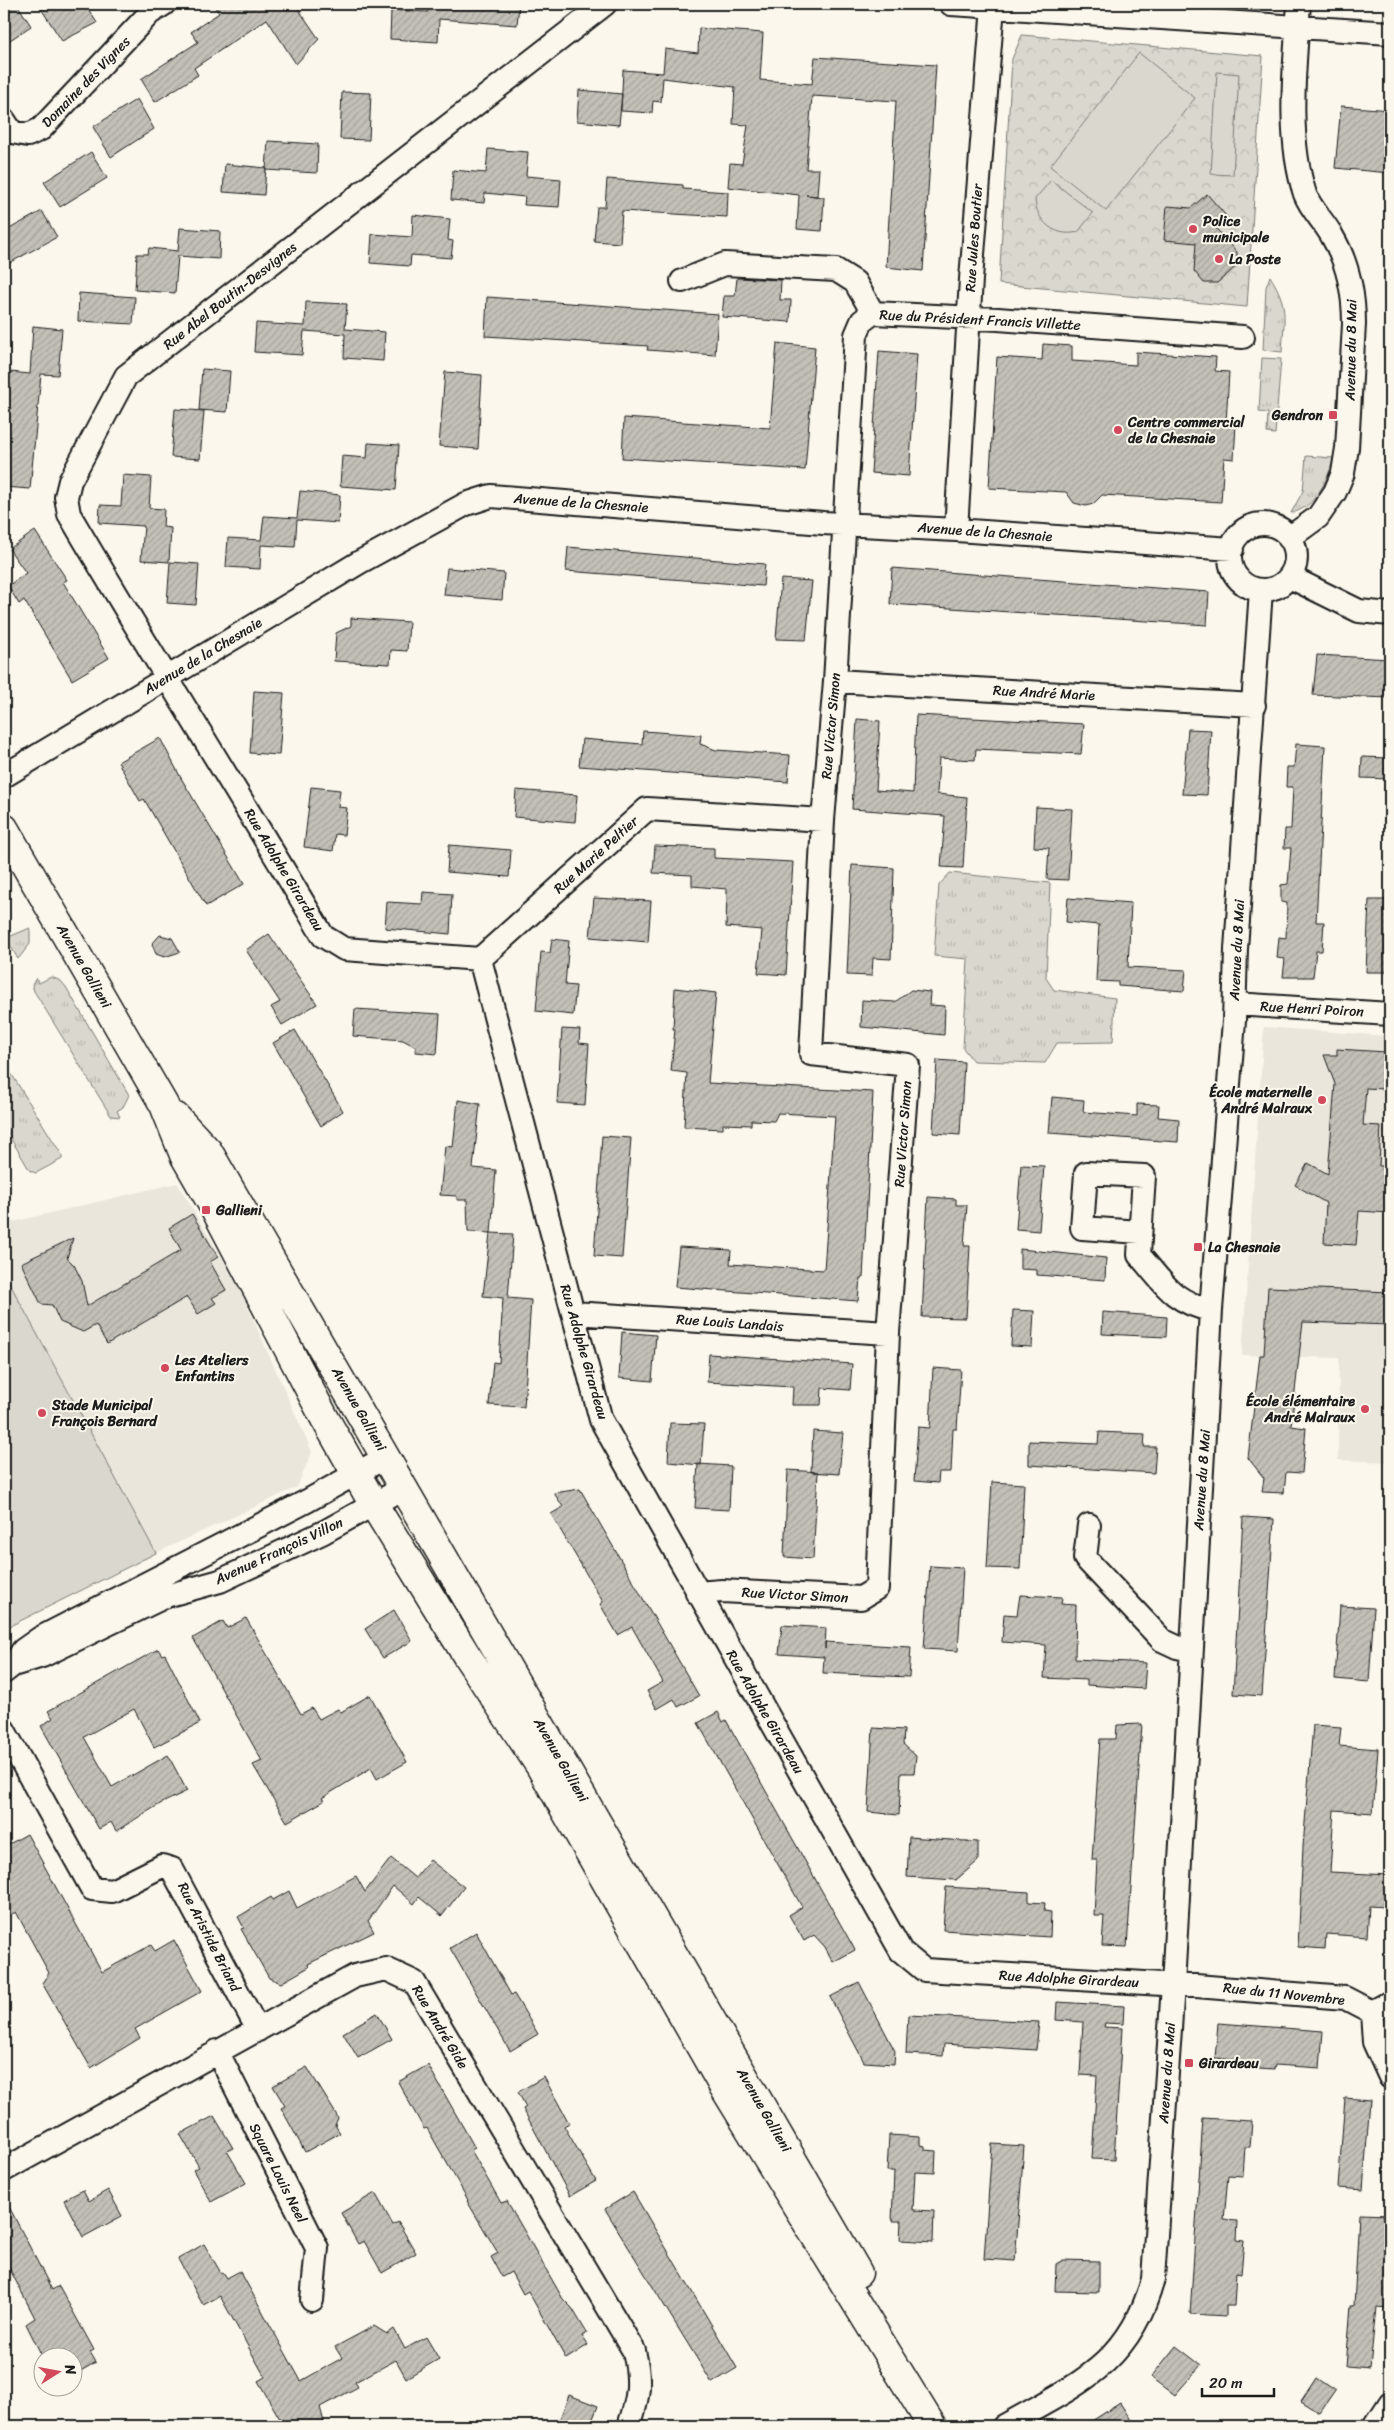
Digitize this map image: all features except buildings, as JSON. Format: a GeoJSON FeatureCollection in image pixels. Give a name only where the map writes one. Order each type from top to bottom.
{"type":"FeatureCollection","features":[{"type":"Feature","properties":{"kind":"main road","name":"Avenue Gallieni"},"geometry":{"type":"LineString","coordinates":[[4,828],[164,1105],[184,1155],[215,1209],[324,1417],[374,1505],[467,1656],[540,1766],[723,2086],[932,2426]]}},
{"type":"Feature","properties":{"kind":"main road","name":"Avenue Gallieni"},"geometry":{"type":"LineString","coordinates":[[164,1105],[208,1151],[828,2220],[935,2407],[941,2426]]}},
{"type":"Feature","properties":{"kind":"street","name":"Domaine des Vignes"},"geometry":{"type":"LineString","coordinates":[[4,120],[12,132],[28,135],[41,129],[150,13],[164,4]]}},
{"type":"Feature","properties":{"kind":"street","name":"Rue Abel Boutin-Desvignes"},"geometry":{"type":"LineString","coordinates":[[168,677],[152,655],[69,514],[66,497],[70,481],[126,376],[605,4]]}},
{"type":"Feature","properties":{"kind":"street"},"geometry":{"type":"LineString","coordinates":[[951,4],[1390,33]]}},
{"type":"Feature","properties":{"kind":"street","name":"Avenue du 8 Mai"},"geometry":{"type":"LineString","coordinates":[[1289,538],[1318,517],[1335,492],[1343,472],[1347,448],[1354,324],[1352,289],[1342,255],[1332,236],[1314,211],[1302,182],[1294,136],[1299,4]]}},
{"type":"Feature","properties":{"kind":"street","name":"Rue Jules Boutier"},"geometry":{"type":"LineString","coordinates":[[956,530],[968,318],[992,6]]}},
{"type":"Feature","properties":{"kind":"street"},"geometry":{"type":"LineString","coordinates":[[682,281],[724,264],[836,270],[855,282],[873,313]]}},
{"type":"Feature","properties":{"kind":"street","name":"Rue du Président Francis Villette"},"geometry":{"type":"LineString","coordinates":[[843,524],[856,335],[862,321],[873,313],[1243,337]]}},
{"type":"Feature","properties":{"kind":"street","name":"Avenue de la Chesnaie"},"geometry":{"type":"LineString","coordinates":[[4,776],[360,562],[466,504],[491,496],[843,524],[956,530],[1232,550]]}},
{"type":"Feature","properties":{"kind":"street","name":"Rue Victor Simon"},"geometry":{"type":"LineString","coordinates":[[697,1593],[722,1591],[861,1598],[877,1588],[888,1333],[908,1065],[811,1054],[823,820],[835,681],[843,524]]}},
{"type":"Feature","properties":{"kind":"street"},"geometry":{"type":"LineString","coordinates":[[1257,525],[1274,526],[1289,538],[1296,557],[1290,577],[1279,586],[1261,590],[1249,587],[1237,577],[1231,562],[1232,550],[1239,535],[1257,525]]}},
{"type":"Feature","properties":{"kind":"street"},"geometry":{"type":"LineString","coordinates":[[1290,577],[1359,611],[1390,614]]}},
{"type":"Feature","properties":{"kind":"street","name":"Avenue du 8 Mai"},"geometry":{"type":"LineString","coordinates":[[1004,2426],[1084,2380],[1101,2367],[1129,2336],[1148,2299],[1153,2279],[1174,1985],[1211,1310],[1235,1004],[1236,949],[1261,590]]}},
{"type":"Feature","properties":{"kind":"street","name":"Rue Adolphe Girardeau"},"geometry":{"type":"LineString","coordinates":[[168,677],[323,936],[344,949],[480,959],[572,1313],[602,1420],[697,1593],[901,1952],[924,1970],[1174,1985]]}},
{"type":"Feature","properties":{"kind":"street","name":"Rue André Marie"},"geometry":{"type":"LineString","coordinates":[[835,681],[1254,705]]}},
{"type":"Feature","properties":{"kind":"street","name":"Rue Marie Peltier"},"geometry":{"type":"LineString","coordinates":[[480,959],[647,809],[823,820]]}},
{"type":"Feature","properties":{"kind":"street","name":"Rue Henri Poiron"},"geometry":{"type":"LineString","coordinates":[[1235,1004],[1390,1014]]}},
{"type":"Feature","properties":{"kind":"street"},"geometry":{"type":"LineString","coordinates":[[1140,1232],[1139,1255],[1178,1300],[1195,1307],[1211,1310]]}},
{"type":"Feature","properties":{"kind":"street","name":"Rue Louis Landais"},"geometry":{"type":"LineString","coordinates":[[572,1313],[888,1333]]}},
{"type":"Feature","properties":{"kind":"street","name":"Avenue François Villon"},"geometry":{"type":"LineString","coordinates":[[8,1668],[24,1650],[40,1638],[358,1474],[386,1457]]}},
{"type":"Feature","properties":{"kind":"street","name":"Avenue François Villon"},"geometry":{"type":"LineString","coordinates":[[8,1668],[42,1656],[166,1596],[220,1580],[324,1532],[403,1488]]}},
{"type":"Feature","properties":{"kind":"street"},"geometry":{"type":"LineString","coordinates":[[1089,1525],[1085,1558],[1162,1640],[1177,1647],[1191,1650]]}},
{"type":"Feature","properties":{"kind":"street","name":"Rue Aristide Briand"},"geometry":{"type":"LineString","coordinates":[[4,1730],[92,1889],[112,1891],[162,1866],[172,1869],[258,2030]]}},
{"type":"Feature","properties":{"kind":"street","name":"Rue André Gide"},"geometry":{"type":"LineString","coordinates":[[4,2170],[355,1976],[386,1969],[414,1982],[634,2351],[640,2377],[637,2404],[629,2426]]}},
{"type":"Feature","properties":{"kind":"street","name":"Rue du 11 Novembre"},"geometry":{"type":"LineString","coordinates":[[1174,1985],[1345,1998],[1381,2007]]}},
{"type":"Feature","properties":{"kind":"street"},"geometry":{"type":"LineString","coordinates":[[1381,2007],[1374,2042],[1390,2076]]}},
{"type":"Feature","properties":{"kind":"street","name":"Square Louis Neel"},"geometry":{"type":"LineString","coordinates":[[217,2051],[317,2248],[312,2300]]}},
{"type":"Feature","properties":{"kind":"street"},"geometry":{"type":"LineString","coordinates":[[1375,2426],[1390,2403]]}},
{"type":"Feature","properties":{"kind":"shaded area","name":"École maternelle André Malraux"},"geometry":{"type":"Polygon","coordinates":[[[1264,1027],[1387,1036],[1382,1163],[1390,1164],[1390,1462],[1338,1460],[1339,1358],[1242,1355],[1264,1027]]]}},
{"type":"Feature","properties":{"kind":"shaded area","name":"Les Ateliers Enfantins"},"geometry":{"type":"Polygon","coordinates":[[[177,1183],[237,1283],[312,1452],[297,1487],[156,1553],[4,1273],[4,1224],[177,1183]]]}},
{"type":"Feature","properties":{"kind":"green space"},"geometry":{"type":"Polygon","coordinates":[[[1022,35],[1263,56],[1247,307],[999,284],[1012,59],[1022,35]]]}},
{"type":"Feature","properties":{"kind":"green space"},"geometry":{"type":"Polygon","coordinates":[[[1139,53],[1195,98],[1106,211],[1050,166],[1139,53]]]}},
{"type":"Feature","properties":{"kind":"green space"},"geometry":{"type":"Polygon","coordinates":[[[1217,72],[1239,74],[1233,175],[1211,174],[1217,72]]]}},
{"type":"Feature","properties":{"kind":"green space"},"geometry":{"type":"Polygon","coordinates":[[[1051,180],[1093,213],[1078,232],[1070,233],[1055,230],[1043,221],[1039,214],[1035,199],[1051,180]]]}},
{"type":"Feature","properties":{"kind":"green space"},"geometry":{"type":"Polygon","coordinates":[[[1270,276],[1283,304],[1282,352],[1263,350],[1266,287],[1270,276]]]}},
{"type":"Feature","properties":{"kind":"green space"},"geometry":{"type":"Polygon","coordinates":[[[1262,358],[1281,359],[1275,434],[1267,433],[1268,413],[1259,412],[1262,358]]]}},
{"type":"Feature","properties":{"kind":"green space"},"geometry":{"type":"Polygon","coordinates":[[[1306,456],[1334,458],[1324,484],[1314,499],[1300,510],[1291,513],[1303,491],[1306,456]]]}},
{"type":"Feature","properties":{"kind":"green space"},"geometry":{"type":"Polygon","coordinates":[[[950,873],[1050,883],[1046,978],[1054,990],[1115,998],[1113,1042],[1057,1043],[1045,1063],[973,1061],[963,1048],[968,959],[934,956],[939,885],[950,873]]]}},
{"type":"Feature","properties":{"kind":"green space"},"geometry":{"type":"Polygon","coordinates":[[[30,928],[30,944],[18,959],[10,945],[4,948],[4,939],[30,928]]]}},
{"type":"Feature","properties":{"kind":"green space"},"geometry":{"type":"Polygon","coordinates":[[[51,977],[61,981],[66,987],[129,1095],[123,1107],[117,1111],[120,1117],[111,1116],[34,991],[32,985],[36,978],[39,983],[51,977]]]}},
{"type":"Feature","properties":{"kind":"green space"},"geometry":{"type":"Polygon","coordinates":[[[4,1062],[62,1155],[62,1159],[36,1173],[30,1171],[4,1127],[4,1062]]]}},
{"type":"Feature","properties":{"kind":"green space","name":"Stade Municipal François Bernard"},"geometry":{"type":"Polygon","coordinates":[[[4,1273],[156,1553],[4,1629],[4,1273]]]}},
{"type":"Feature","properties":{"kind":"place","name":"Police municipale"},"geometry":{"type":"Point","coordinates":[1193,229]}},
{"type":"Feature","properties":{"kind":"place","name":"La Poste"},"geometry":{"type":"Point","coordinates":[1219,259]}},
{"type":"Feature","properties":{"kind":"place","name":"Gendron"},"geometry":{"type":"Point","coordinates":[1333,415]}},
{"type":"Feature","properties":{"kind":"place","name":"Centre commercial de la Chesnaie"},"geometry":{"type":"Point","coordinates":[1118,430]}},
{"type":"Feature","properties":{"kind":"place","name":"École maternelle André Malraux"},"geometry":{"type":"Point","coordinates":[1322,1100]}},
{"type":"Feature","properties":{"kind":"place","name":"Gallieni"},"geometry":{"type":"Point","coordinates":[206,1210]}},
{"type":"Feature","properties":{"kind":"place","name":"La Chesnaie"},"geometry":{"type":"Point","coordinates":[1198,1247]}},
{"type":"Feature","properties":{"kind":"place","name":"Les Ateliers Enfantins"},"geometry":{"type":"Point","coordinates":[165,1368]}},
{"type":"Feature","properties":{"kind":"place","name":"École élémentaire André Malraux"},"geometry":{"type":"Point","coordinates":[1365,1409]}},
{"type":"Feature","properties":{"kind":"place","name":"Stade Municipal François Bernard"},"geometry":{"type":"Point","coordinates":[42,1413]}},
{"type":"Feature","properties":{"kind":"place","name":"Girardeau"},"geometry":{"type":"Point","coordinates":[1189,2063]}}]}
